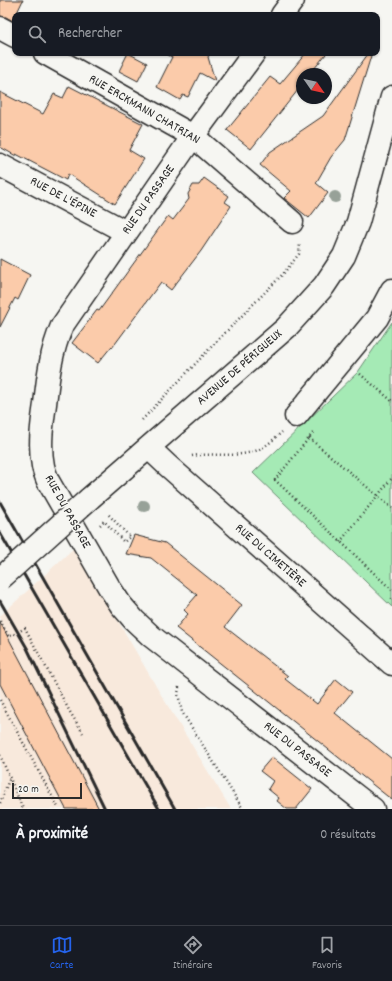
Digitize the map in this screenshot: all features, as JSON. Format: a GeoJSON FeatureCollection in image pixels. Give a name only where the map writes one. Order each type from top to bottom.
{"type":"FeatureCollection","features":[{"type":"Feature","properties":{"kind":"street"},"geometry":{"type":"LineString","coordinates":[[284,12],[293,0]]}},
{"type":"Feature","properties":{"kind":"street"},"geometry":{"type":"LineString","coordinates":[[0,28],[12,34]]}},
{"type":"Feature","properties":{"kind":"street","name":"RUE ERCKMANN CHATRIAN"},"geometry":{"type":"LineString","coordinates":[[50,56],[193,136],[292,222]]}},
{"type":"Feature","properties":{"kind":"street","name":"RUE DU PASSAGE"},"geometry":{"type":"LineString","coordinates":[[252,56],[193,136],[62,326],[53,350],[48,381],[41,442],[43,468],[48,481],[109,588],[134,620],[151,636],[373,809]]}},
{"type":"Feature","properties":{"kind":"street","name":"AVENUE DE PÉRIGUEUX"},"geometry":{"type":"LineString","coordinates":[[0,579],[97,505],[149,448],[286,328],[324,286],[344,256],[358,222],[392,96]]}},
{"type":"Feature","properties":{"kind":"street","name":"RUE DE L'ÉPINE"},"geometry":{"type":"LineString","coordinates":[[0,165],[126,232]]}},
{"type":"Feature","properties":{"kind":"street"},"geometry":{"type":"LineString","coordinates":[[296,416],[377,318],[392,290]]}},
{"type":"Feature","properties":{"kind":"street","name":"RUE DU CIMETIÈRE"},"geometry":{"type":"LineString","coordinates":[[149,448],[392,664]]}},
{"type":"Feature","properties":{"kind":"path"},"geometry":{"type":"LineString","coordinates":[[217,341],[283,274],[299,254],[301,234],[292,222]]}},
{"type":"Feature","properties":{"kind":"path"},"geometry":{"type":"LineString","coordinates":[[343,360],[392,401]]}},
{"type":"Feature","properties":{"kind":"path"},"geometry":{"type":"LineString","coordinates":[[194,455],[247,454],[260,449],[274,439],[296,416]]}},
{"type":"Feature","properties":{"kind":"path"},"geometry":{"type":"LineString","coordinates":[[309,438],[392,508]]}},
{"type":"Feature","properties":{"kind":"path"},"geometry":{"type":"LineString","coordinates":[[340,542],[392,478]]}},
{"type":"Feature","properties":{"kind":"path"},"geometry":{"type":"LineString","coordinates":[[275,480],[392,590]]}},
{"type":"Feature","properties":{"kind":"path"},"geometry":{"type":"LineString","coordinates":[[97,505],[130,537],[124,542],[104,521]]}},
{"type":"Feature","properties":{"kind":"path"},"geometry":{"type":"LineString","coordinates":[[392,598],[390,601],[392,602]]}},
{"type":"Feature","properties":{"kind":"path"},"geometry":{"type":"LineString","coordinates":[[0,621],[9,637],[25,628],[70,712],[83,733]]}},
{"type":"Feature","properties":{"kind":"path"},"geometry":{"type":"LineString","coordinates":[[184,661],[179,679],[178,694],[182,712],[243,809]]}},
{"type":"Feature","properties":{"kind":"path"},"geometry":{"type":"LineString","coordinates":[[0,700],[59,809]]}},
{"type":"Feature","properties":{"kind":"path"},"geometry":{"type":"LineString","coordinates":[[0,755],[23,809]]}},
{"type":"Feature","properties":{"kind":"path"},"geometry":{"type":"LineString","coordinates":[[0,803],[10,777]]}},
{"type":"Feature","properties":{"kind":"shaded area"},"geometry":{"type":"Polygon","coordinates":[[[75,547],[160,693],[231,809],[0,809],[0,616],[75,547]]]}},
{"type":"Feature","properties":{"kind":"green space"},"geometry":{"type":"Polygon","coordinates":[[[392,322],[392,607],[253,473],[358,372],[392,322]]]}},
{"type":"Feature","properties":{"kind":"building"},"geometry":{"type":"Polygon","coordinates":[[[0,0],[23,0],[17,12],[12,12],[12,20],[0,16],[0,0]]]}},
{"type":"Feature","properties":{"kind":"building"},"geometry":{"type":"Polygon","coordinates":[[[126,56],[134,56],[147,63],[138,81],[119,71],[126,56]]]}},
{"type":"Feature","properties":{"kind":"building"},"geometry":{"type":"Polygon","coordinates":[[[170,56],[208,56],[215,81],[200,73],[188,97],[183,95],[180,100],[157,87],[172,57],[170,56]]]}},
{"type":"Feature","properties":{"kind":"building"},"geometry":{"type":"Polygon","coordinates":[[[303,56],[324,56],[315,68],[296,68],[296,93],[251,149],[227,130],[270,77],[280,84],[303,56]]]}},
{"type":"Feature","properties":{"kind":"building"},"geometry":{"type":"Polygon","coordinates":[[[367,56],[371,56],[345,140],[331,157],[316,183],[328,193],[309,218],[284,198],[291,191],[260,165],[270,152],[323,116],[367,56]]]}},
{"type":"Feature","properties":{"kind":"building"},"geometry":{"type":"Polygon","coordinates":[[[69,86],[143,124],[129,150],[144,159],[115,204],[68,174],[66,180],[0,147],[0,92],[43,114],[54,94],[63,98],[69,86]]]}},
{"type":"Feature","properties":{"kind":"building"},"geometry":{"type":"Polygon","coordinates":[[[204,178],[229,196],[225,202],[231,206],[201,251],[171,290],[161,282],[112,348],[111,347],[98,363],[72,343],[97,310],[99,311],[168,216],[173,220],[189,199],[188,194],[193,185],[199,185],[204,178]]]}},
{"type":"Feature","properties":{"kind":"building"},"geometry":{"type":"Polygon","coordinates":[[[0,259],[30,275],[18,300],[15,298],[0,327],[0,259]]]}},
{"type":"Feature","properties":{"kind":"building"},"geometry":{"type":"Polygon","coordinates":[[[134,535],[165,543],[242,605],[225,627],[288,676],[285,679],[317,704],[336,679],[352,692],[335,713],[392,759],[392,800],[176,628],[188,614],[184,610],[197,595],[151,558],[126,554],[134,535]]]}},
{"type":"Feature","properties":{"kind":"building"},"geometry":{"type":"Polygon","coordinates":[[[0,622],[99,809],[66,809],[0,684],[0,622]]]}},
{"type":"Feature","properties":{"kind":"building"},"geometry":{"type":"Polygon","coordinates":[[[272,757],[312,789],[296,809],[287,809],[277,801],[279,798],[268,789],[273,781],[260,771],[272,757]]]}},
{"type":"Feature","properties":{"kind":"railway"},"geometry":{"type":"LineString","coordinates":[[0,502],[175,809]]}},
{"type":"Feature","properties":{"kind":"railway"},"geometry":{"type":"LineString","coordinates":[[0,533],[159,809]]}},
{"type":"Feature","properties":{"kind":"railway"},"geometry":{"type":"LineString","coordinates":[[0,601],[27,648],[105,809]]}}]}
